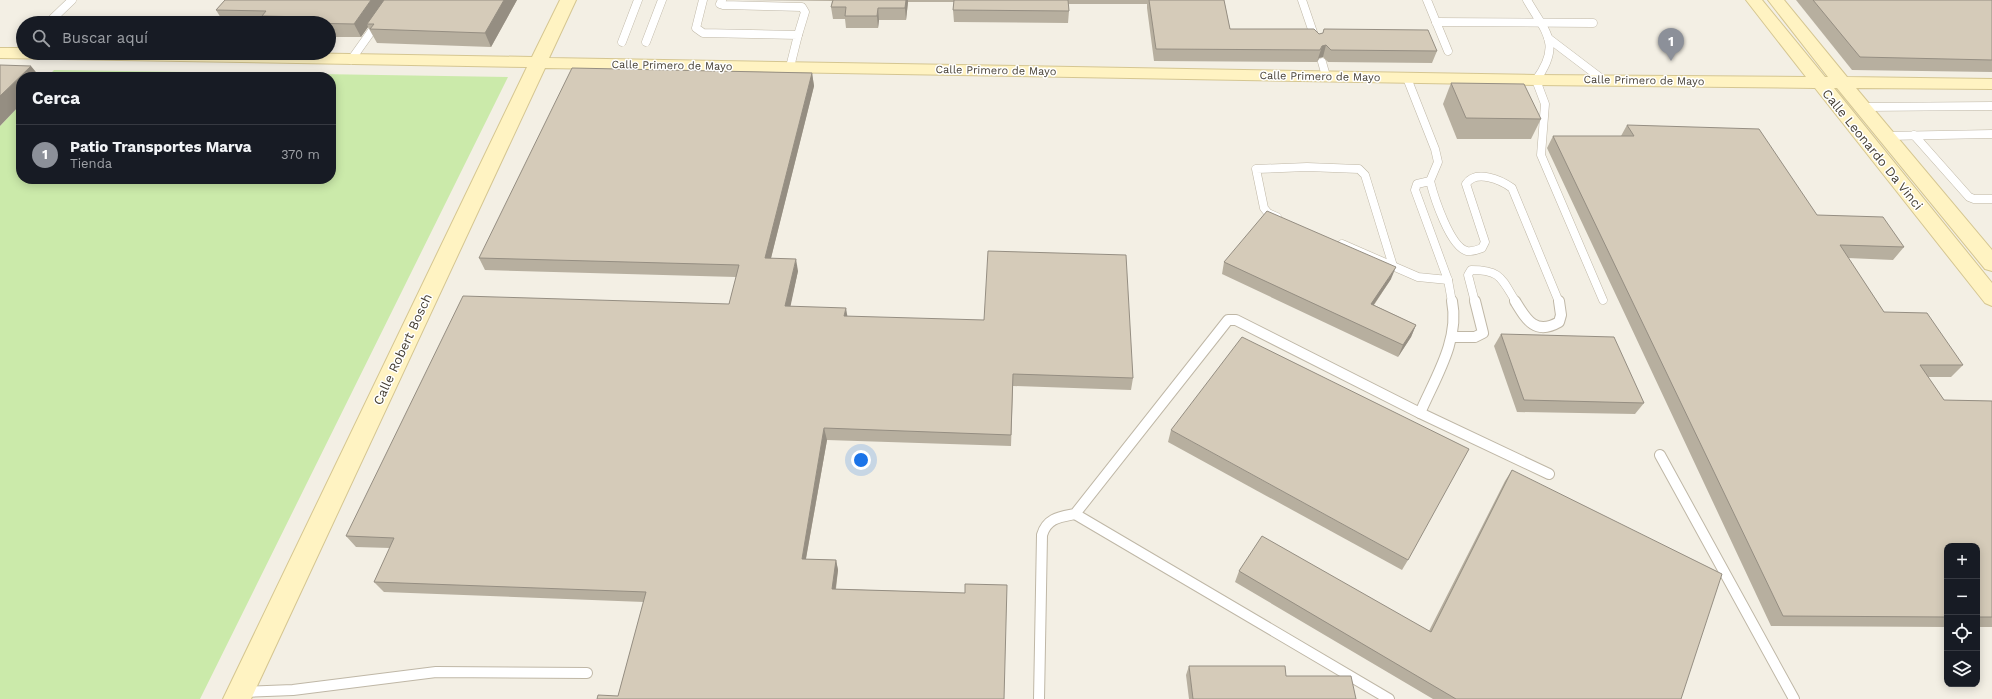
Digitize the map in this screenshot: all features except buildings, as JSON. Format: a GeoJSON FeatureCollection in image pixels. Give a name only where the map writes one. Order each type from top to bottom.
{"type":"FeatureCollection","features":[{"type":"Feature","properties":{"kind":"main road","name":"Calle Robert Bosch"},"geometry":{"type":"LineString","coordinates":[[238,696],[568,0]]}},
{"type":"Feature","properties":{"kind":"main road","name":"Calle Leonardo Da Vinci"},"geometry":{"type":"LineString","coordinates":[[1754,0],[1992,298]]}},
{"type":"Feature","properties":{"kind":"main road","name":"Calle Leonardo Da Vinci"},"geometry":{"type":"LineString","coordinates":[[1776,0],[1992,264]]}},
{"type":"Feature","properties":{"kind":"main road","name":"Calle Primero de Mayo"},"geometry":{"type":"LineString","coordinates":[[336,60],[790,67],[1324,69],[1407,78],[1992,84]]}},
{"type":"Feature","properties":{"kind":"lane"},"geometry":{"type":"LineString","coordinates":[[55,16],[72,0]]}},
{"type":"Feature","properties":{"kind":"lane"},"geometry":{"type":"LineString","coordinates":[[622,42],[638,0]]}},
{"type":"Feature","properties":{"kind":"lane"},"geometry":{"type":"LineString","coordinates":[[646,42],[662,0]]}},
{"type":"Feature","properties":{"kind":"lane"},"geometry":{"type":"LineString","coordinates":[[703,0],[696,28],[703,33],[798,35]]}},
{"type":"Feature","properties":{"kind":"lane"},"geometry":{"type":"LineString","coordinates":[[722,0],[720,4],[723,5],[802,7],[805,12],[790,67]]}},
{"type":"Feature","properties":{"kind":"lane"},"geometry":{"type":"LineString","coordinates":[[1302,0],[1316,41]]}},
{"type":"Feature","properties":{"kind":"lane"},"geometry":{"type":"LineString","coordinates":[[1427,0],[1448,51]]}},
{"type":"Feature","properties":{"kind":"lane"},"geometry":{"type":"LineString","coordinates":[[1527,0],[1548,38],[1551,55],[1536,80],[1545,104],[1540,147],[1541,154],[1603,300]]}},
{"type":"Feature","properties":{"kind":"lane"},"geometry":{"type":"LineString","coordinates":[[351,60],[381,18]]}},
{"type":"Feature","properties":{"kind":"lane"},"geometry":{"type":"LineString","coordinates":[[1436,22],[1594,23]]}},
{"type":"Feature","properties":{"kind":"lane"},"geometry":{"type":"LineString","coordinates":[[1548,38],[1602,80]]}},
{"type":"Feature","properties":{"kind":"lane"},"geometry":{"type":"LineString","coordinates":[[1407,78],[1435,149],[1438,162],[1430,181],[1452,240],[1464,250],[1472,252],[1482,248],[1485,242],[1466,184],[1468,181],[1480,177],[1501,180],[1512,188],[1560,303],[1562,315],[1559,322],[1552,326],[1537,326],[1528,322],[1502,279],[1489,270],[1471,270],[1468,275],[1484,333],[1475,337],[1453,337]]}},
{"type":"Feature","properties":{"kind":"lane"},"geometry":{"type":"LineString","coordinates":[[1862,107],[1992,106]]}},
{"type":"Feature","properties":{"kind":"lane"},"geometry":{"type":"LineString","coordinates":[[1886,136],[1992,134]]}},
{"type":"Feature","properties":{"kind":"lane"},"geometry":{"type":"LineString","coordinates":[[1914,135],[1969,197],[1974,199],[1992,199]]}},
{"type":"Feature","properties":{"kind":"lane"},"geometry":{"type":"LineString","coordinates":[[1288,221],[1265,211],[1256,169],[1307,167],[1359,169],[1365,175],[1393,266]]}},
{"type":"Feature","properties":{"kind":"lane"},"geometry":{"type":"LineString","coordinates":[[1420,413],[1453,337],[1454,309],[1448,280],[1415,190],[1417,184],[1430,181]]}},
{"type":"Feature","properties":{"kind":"lane"},"geometry":{"type":"LineString","coordinates":[[1334,240],[1424,279],[1448,280]]}},
{"type":"Feature","properties":{"kind":"lane"},"geometry":{"type":"LineString","coordinates":[[1075,514],[1229,320],[1236,320],[1420,413],[1549,474]]}},
{"type":"Feature","properties":{"kind":"lane"},"geometry":{"type":"LineString","coordinates":[[1660,455],[1794,699]]}},
{"type":"Feature","properties":{"kind":"lane"},"geometry":{"type":"LineString","coordinates":[[1039,699],[1042,535],[1044,527],[1053,518],[1075,514],[1389,699]]}},
{"type":"Feature","properties":{"kind":"lane"},"geometry":{"type":"LineString","coordinates":[[238,696],[436,672],[587,673]]}},
{"type":"Feature","properties":{"kind":"green space"},"geometry":{"type":"Polygon","coordinates":[[[54,70],[184,72],[52,72],[54,70]]]}},
{"type":"Feature","properties":{"kind":"green space"},"geometry":{"type":"Polygon","coordinates":[[[336,74],[508,77],[200,699],[0,699],[0,126],[16,109],[16,184],[336,184],[336,74]]]}},
{"type":"Feature","properties":{"kind":"place","name":"Patio Transportes Marva"},"geometry":{"type":"Point","coordinates":[1671,61]}}]}
